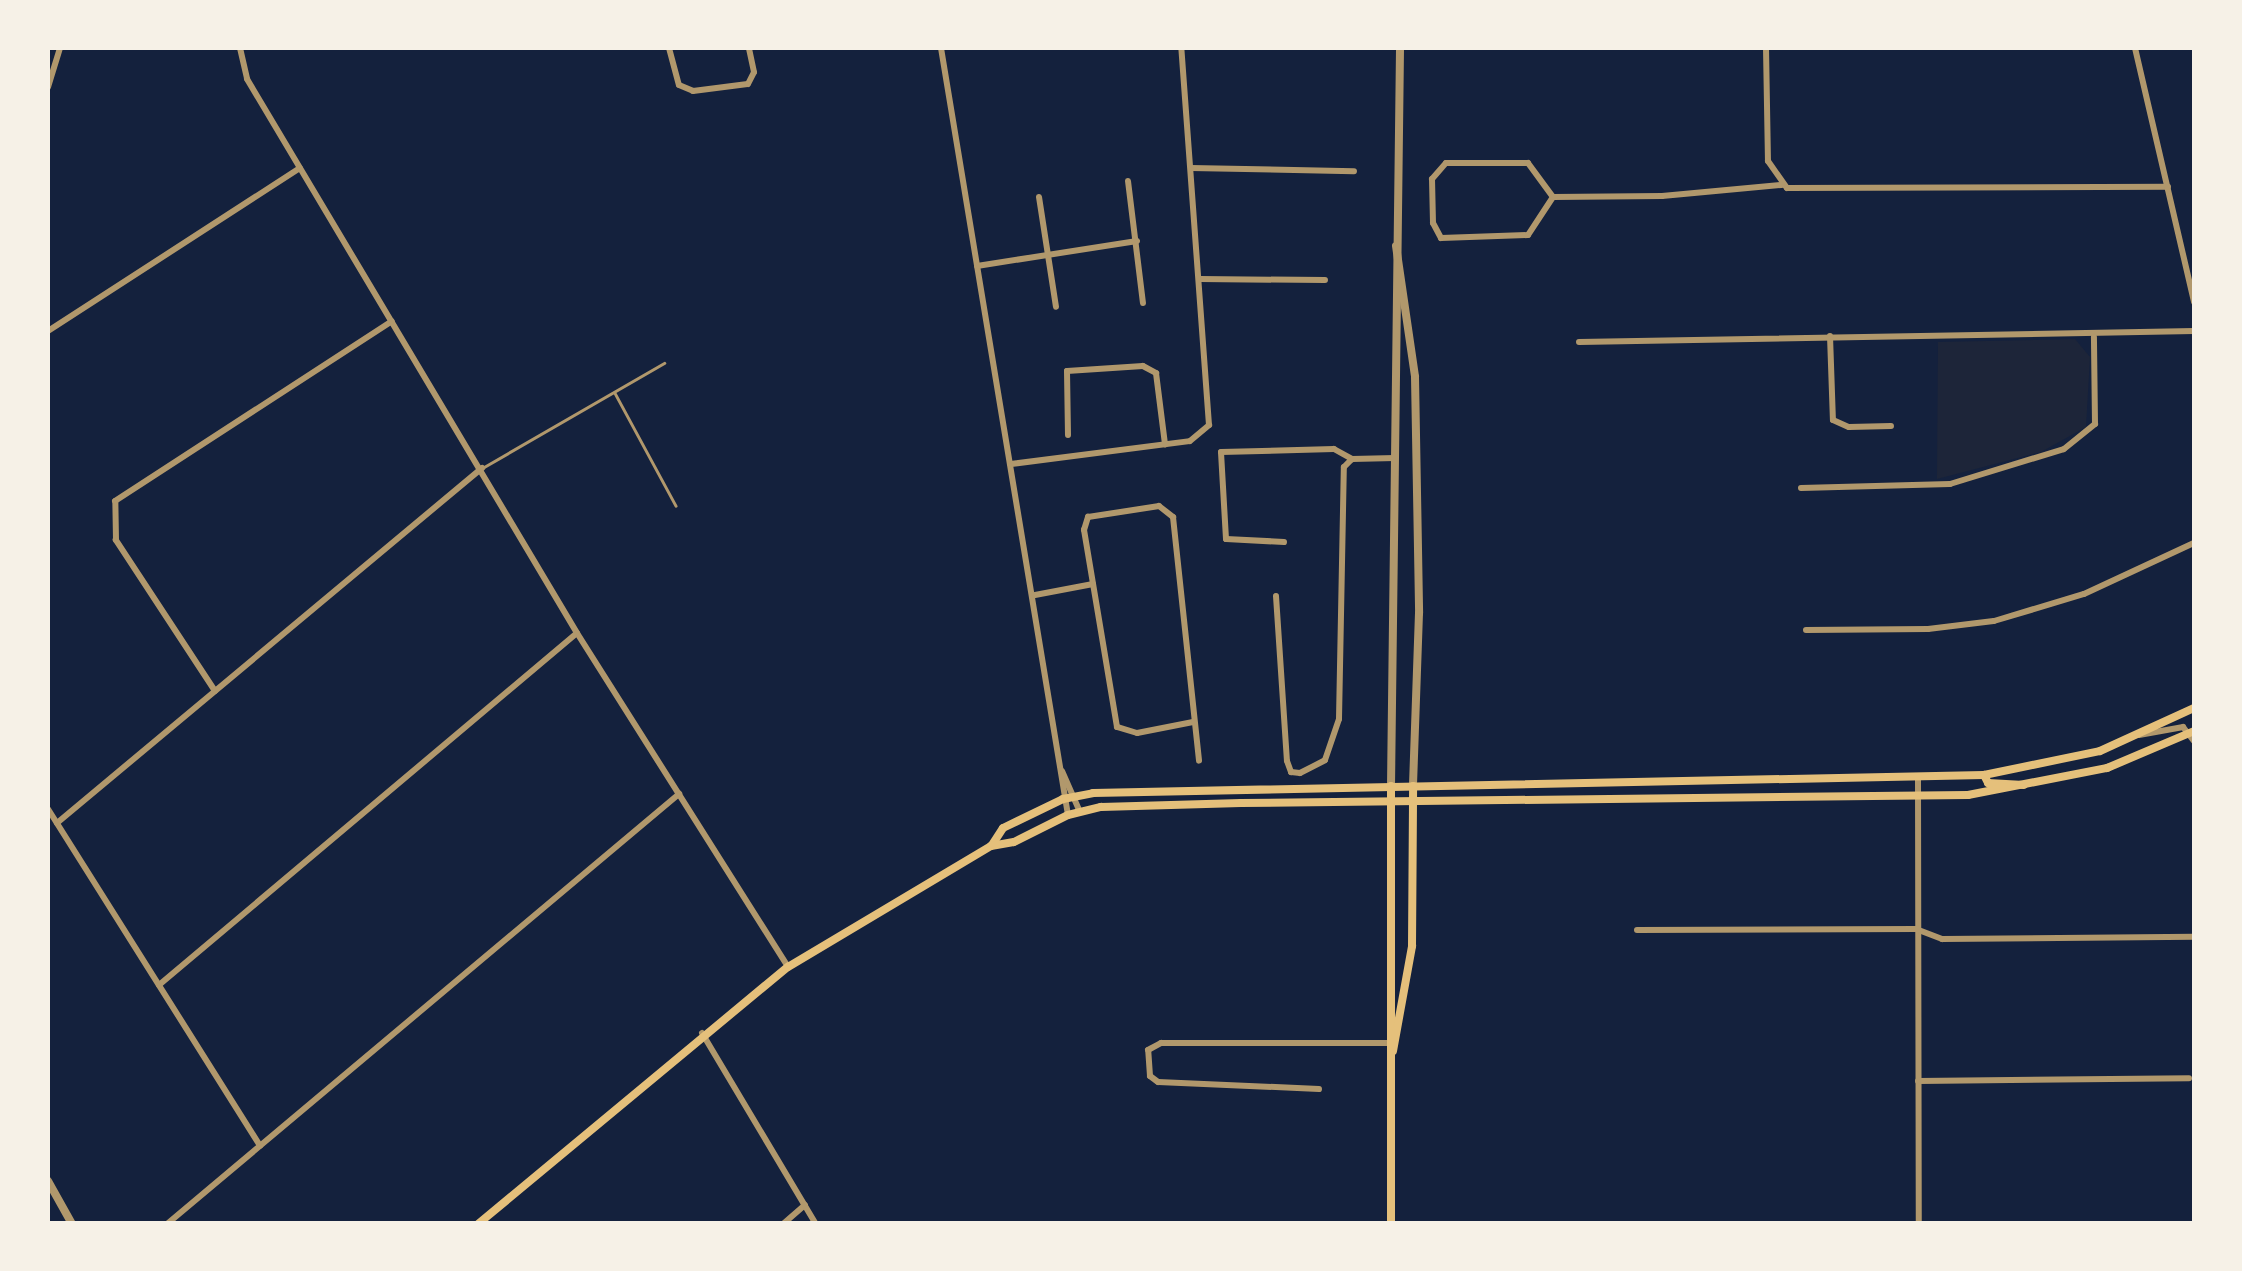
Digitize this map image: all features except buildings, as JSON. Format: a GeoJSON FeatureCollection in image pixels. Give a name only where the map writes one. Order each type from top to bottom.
{"type":"FeatureCollection","features":[{"type":"Feature","properties":{"kind":"main road"},"geometry":{"type":"LineString","coordinates":[[992,846],[1004,828],[1076,796],[1390,786],[1918,779],[1984,774],[2100,751],[2194,708]]}},
{"type":"Feature","properties":{"kind":"main road"},"geometry":{"type":"LineString","coordinates":[[478,1224],[702,1033],[788,966],[992,846],[1014,842],[1068,815],[1413,799],[1918,797],[2033,786],[2107,768],[2193,735]]}},
{"type":"Feature","properties":{"kind":"main road"},"geometry":{"type":"LineString","coordinates":[[1984,774],[1988,783],[2033,786]]}},
{"type":"Feature","properties":{"kind":"main road"},"geometry":{"type":"LineString","coordinates":[[1390,786],[1392,1224]]}},
{"type":"Feature","properties":{"kind":"main road"},"geometry":{"type":"LineString","coordinates":[[1391,1060],[1412,946],[1413,786]]}},
{"type":"Feature","properties":{"kind":"street"},"geometry":{"type":"LineString","coordinates":[[48,88],[60,48]]}},
{"type":"Feature","properties":{"kind":"street"},"geometry":{"type":"LineString","coordinates":[[240,48],[247,80],[577,633],[788,966]]}},
{"type":"Feature","properties":{"kind":"street"},"geometry":{"type":"LineString","coordinates":[[669,48],[680,85],[693,92],[748,84],[754,72],[749,48]]}},
{"type":"Feature","properties":{"kind":"street"},"geometry":{"type":"LineString","coordinates":[[941,48],[1010,464],[1036,595],[1068,815]]}},
{"type":"Feature","properties":{"kind":"street"},"geometry":{"type":"LineString","coordinates":[[1010,464],[1190,441],[1209,426],[1181,48]]}},
{"type":"Feature","properties":{"kind":"street"},"geometry":{"type":"LineString","coordinates":[[1390,786],[1400,48]]}},
{"type":"Feature","properties":{"kind":"street"},"geometry":{"type":"LineString","coordinates":[[1766,48],[1768,161],[1782,185]]}},
{"type":"Feature","properties":{"kind":"street"},"geometry":{"type":"LineString","coordinates":[[2135,48],[2194,302]]}},
{"type":"Feature","properties":{"kind":"street"},"geometry":{"type":"LineString","coordinates":[[1446,163],[1528,164],[1553,197],[1534,230],[1521,238],[1448,240],[1434,231],[1433,174],[1446,163]]}},
{"type":"Feature","properties":{"kind":"street"},"geometry":{"type":"LineString","coordinates":[[48,330],[300,168]]}},
{"type":"Feature","properties":{"kind":"street"},"geometry":{"type":"LineString","coordinates":[[1191,168],[1354,171]]}},
{"type":"Feature","properties":{"kind":"street"},"geometry":{"type":"LineString","coordinates":[[1128,181],[1143,303]]}},
{"type":"Feature","properties":{"kind":"street"},"geometry":{"type":"LineString","coordinates":[[1553,197],[1662,196],[1782,185],[1802,192],[2168,187]]}},
{"type":"Feature","properties":{"kind":"street"},"geometry":{"type":"LineString","coordinates":[[1039,196],[1056,307]]}},
{"type":"Feature","properties":{"kind":"street"},"geometry":{"type":"LineString","coordinates":[[977,266],[1137,242]]}},
{"type":"Feature","properties":{"kind":"street"},"geometry":{"type":"LineString","coordinates":[[1396,246],[1416,414],[1413,786]]}},
{"type":"Feature","properties":{"kind":"street"},"geometry":{"type":"LineString","coordinates":[[1200,279],[1325,280]]}},
{"type":"Feature","properties":{"kind":"street"},"geometry":{"type":"LineString","coordinates":[[215,691],[116,540],[115,500],[392,321]]}},
{"type":"Feature","properties":{"kind":"street"},"geometry":{"type":"LineString","coordinates":[[1579,342],[1830,336],[2094,336],[2194,331]]}},
{"type":"Feature","properties":{"kind":"street"},"geometry":{"type":"LineString","coordinates":[[1830,336],[1833,420],[1849,427],[1891,426]]}},
{"type":"Feature","properties":{"kind":"street"},"geometry":{"type":"LineString","coordinates":[[1801,488],[1950,484],[2064,450],[2095,424],[2094,336]]}},
{"type":"Feature","properties":{"kind":"street"},"geometry":{"type":"LineString","coordinates":[[1068,435],[1067,371],[1143,366],[1156,373],[1165,444]]}},
{"type":"Feature","properties":{"kind":"street"},"geometry":{"type":"LineString","coordinates":[[1284,542],[1226,539],[1221,452],[1334,449],[1352,459],[1396,458]]}},
{"type":"Feature","properties":{"kind":"street"},"geometry":{"type":"LineString","coordinates":[[1276,596],[1286,761],[1289,770],[1300,773],[1325,760],[1339,718],[1344,467],[1352,459]]}},
{"type":"Feature","properties":{"kind":"street"},"geometry":{"type":"LineString","coordinates":[[57,824],[482,468]]}},
{"type":"Feature","properties":{"kind":"street"},"geometry":{"type":"LineString","coordinates":[[1192,722],[1138,733],[1117,728],[1086,520],[1168,509],[1199,761]]}},
{"type":"Feature","properties":{"kind":"street"},"geometry":{"type":"LineString","coordinates":[[1806,630],[1928,629],[1994,621],[2084,594],[2194,543]]}},
{"type":"Feature","properties":{"kind":"street"},"geometry":{"type":"LineString","coordinates":[[1036,595],[1093,584]]}},
{"type":"Feature","properties":{"kind":"street"},"geometry":{"type":"LineString","coordinates":[[159,985],[577,633]]}},
{"type":"Feature","properties":{"kind":"street"},"geometry":{"type":"LineString","coordinates":[[2136,735],[2183,728],[2193,735]]}},
{"type":"Feature","properties":{"kind":"street"},"geometry":{"type":"LineString","coordinates":[[1060,766],[1080,812]]}},
{"type":"Feature","properties":{"kind":"street"},"geometry":{"type":"LineString","coordinates":[[1918,779],[1919,1224]]}},
{"type":"Feature","properties":{"kind":"street"},"geometry":{"type":"LineString","coordinates":[[167,1224],[679,794]]}},
{"type":"Feature","properties":{"kind":"street"},"geometry":{"type":"LineString","coordinates":[[48,809],[260,1147]]}},
{"type":"Feature","properties":{"kind":"street"},"geometry":{"type":"LineString","coordinates":[[1637,930],[1916,930],[1942,939],[2194,937]]}},
{"type":"Feature","properties":{"kind":"street"},"geometry":{"type":"LineString","coordinates":[[702,1033],[816,1224]]}},
{"type":"Feature","properties":{"kind":"street"},"geometry":{"type":"LineString","coordinates":[[1319,1089],[1158,1082],[1150,1076],[1148,1050],[1161,1043],[1389,1043]]}},
{"type":"Feature","properties":{"kind":"street"},"geometry":{"type":"LineString","coordinates":[[1918,1082],[2189,1078]]}},
{"type":"Feature","properties":{"kind":"street"},"geometry":{"type":"LineString","coordinates":[[48,1182],[72,1224]]}},
{"type":"Feature","properties":{"kind":"street"},"geometry":{"type":"LineString","coordinates":[[783,1224],[805,1205]]}},
{"type":"Feature","properties":{"kind":"lane"},"geometry":{"type":"LineString","coordinates":[[482,468],[664,363]]}},
{"type":"Feature","properties":{"kind":"lane"},"geometry":{"type":"LineString","coordinates":[[614,392],[676,506]]}},
{"type":"Feature","properties":{"kind":"shaded area"},"geometry":{"type":"Polygon","coordinates":[[[2075,339],[2090,357],[2086,427],[2041,452],[1937,479],[1938,342],[2075,339]]]}}]}
